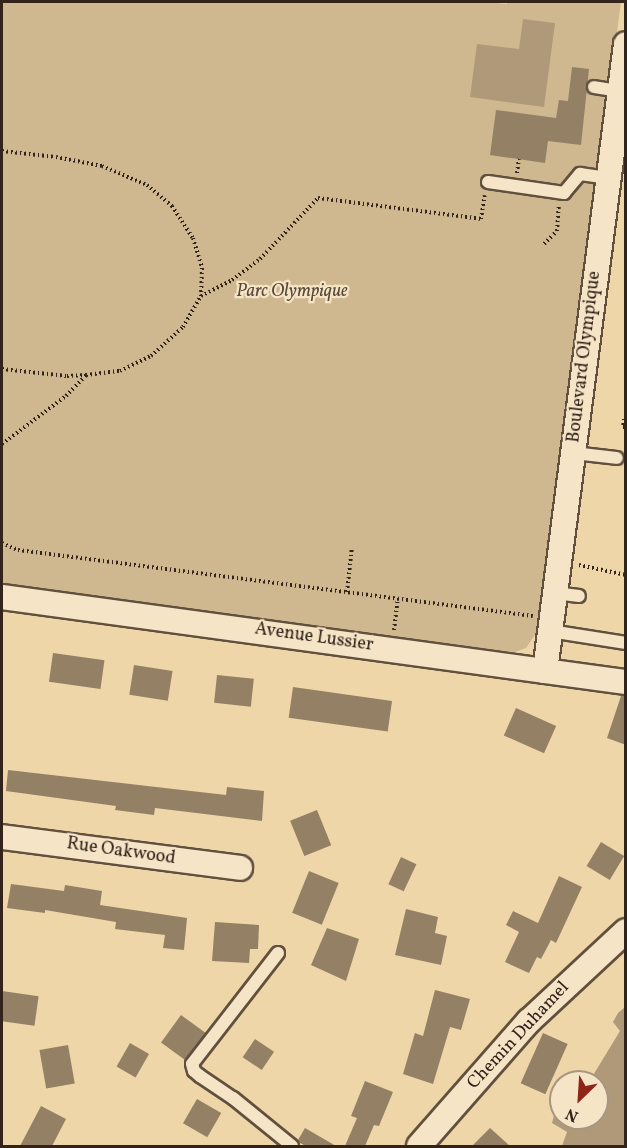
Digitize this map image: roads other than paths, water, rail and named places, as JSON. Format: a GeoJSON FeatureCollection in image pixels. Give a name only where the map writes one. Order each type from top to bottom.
{"type":"FeatureCollection","features":[{"type":"Feature","properties":{"kind":"street","name":"Boulevard Olympique"},"geometry":{"type":"LineString","coordinates":[[545,670],[545,624],[555,593],[608,178],[620,130],[619,91],[626,44]]}},
{"type":"Feature","properties":{"kind":"street","name":"Avenue Lussier"},"geometry":{"type":"LineString","coordinates":[[2,597],[626,682]]}},
{"type":"Feature","properties":{"kind":"street","name":"Rue Oakwood"},"geometry":{"type":"LineString","coordinates":[[2,837],[240,868]]}},
{"type":"Feature","properties":{"kind":"street","name":"Chemin Duhamel"},"geometry":{"type":"LineString","coordinates":[[419,1146],[529,1021],[626,930]]}},
{"type":"Feature","properties":{"kind":"lane"},"geometry":{"type":"LineString","coordinates":[[594,87],[619,91]]}},
{"type":"Feature","properties":{"kind":"lane"},"geometry":{"type":"LineString","coordinates":[[488,182],[564,193],[580,174],[608,178]]}},
{"type":"Feature","properties":{"kind":"lane"},"geometry":{"type":"LineString","coordinates":[[573,453],[617,458]]}},
{"type":"Feature","properties":{"kind":"lane"},"geometry":{"type":"LineString","coordinates":[[555,593],[579,596]]}},
{"type":"Feature","properties":{"kind":"lane"},"geometry":{"type":"LineString","coordinates":[[545,624],[626,643]]}},
{"type":"Feature","properties":{"kind":"lane"},"geometry":{"type":"LineString","coordinates":[[278,952],[192,1064],[194,1071],[200,1076],[233,1098],[292,1146]]}},
{"type":"Feature","properties":{"kind":"park label","name":"Parc Olympique"},"geometry":{"type":"Point","coordinates":[292,292]}}]}
